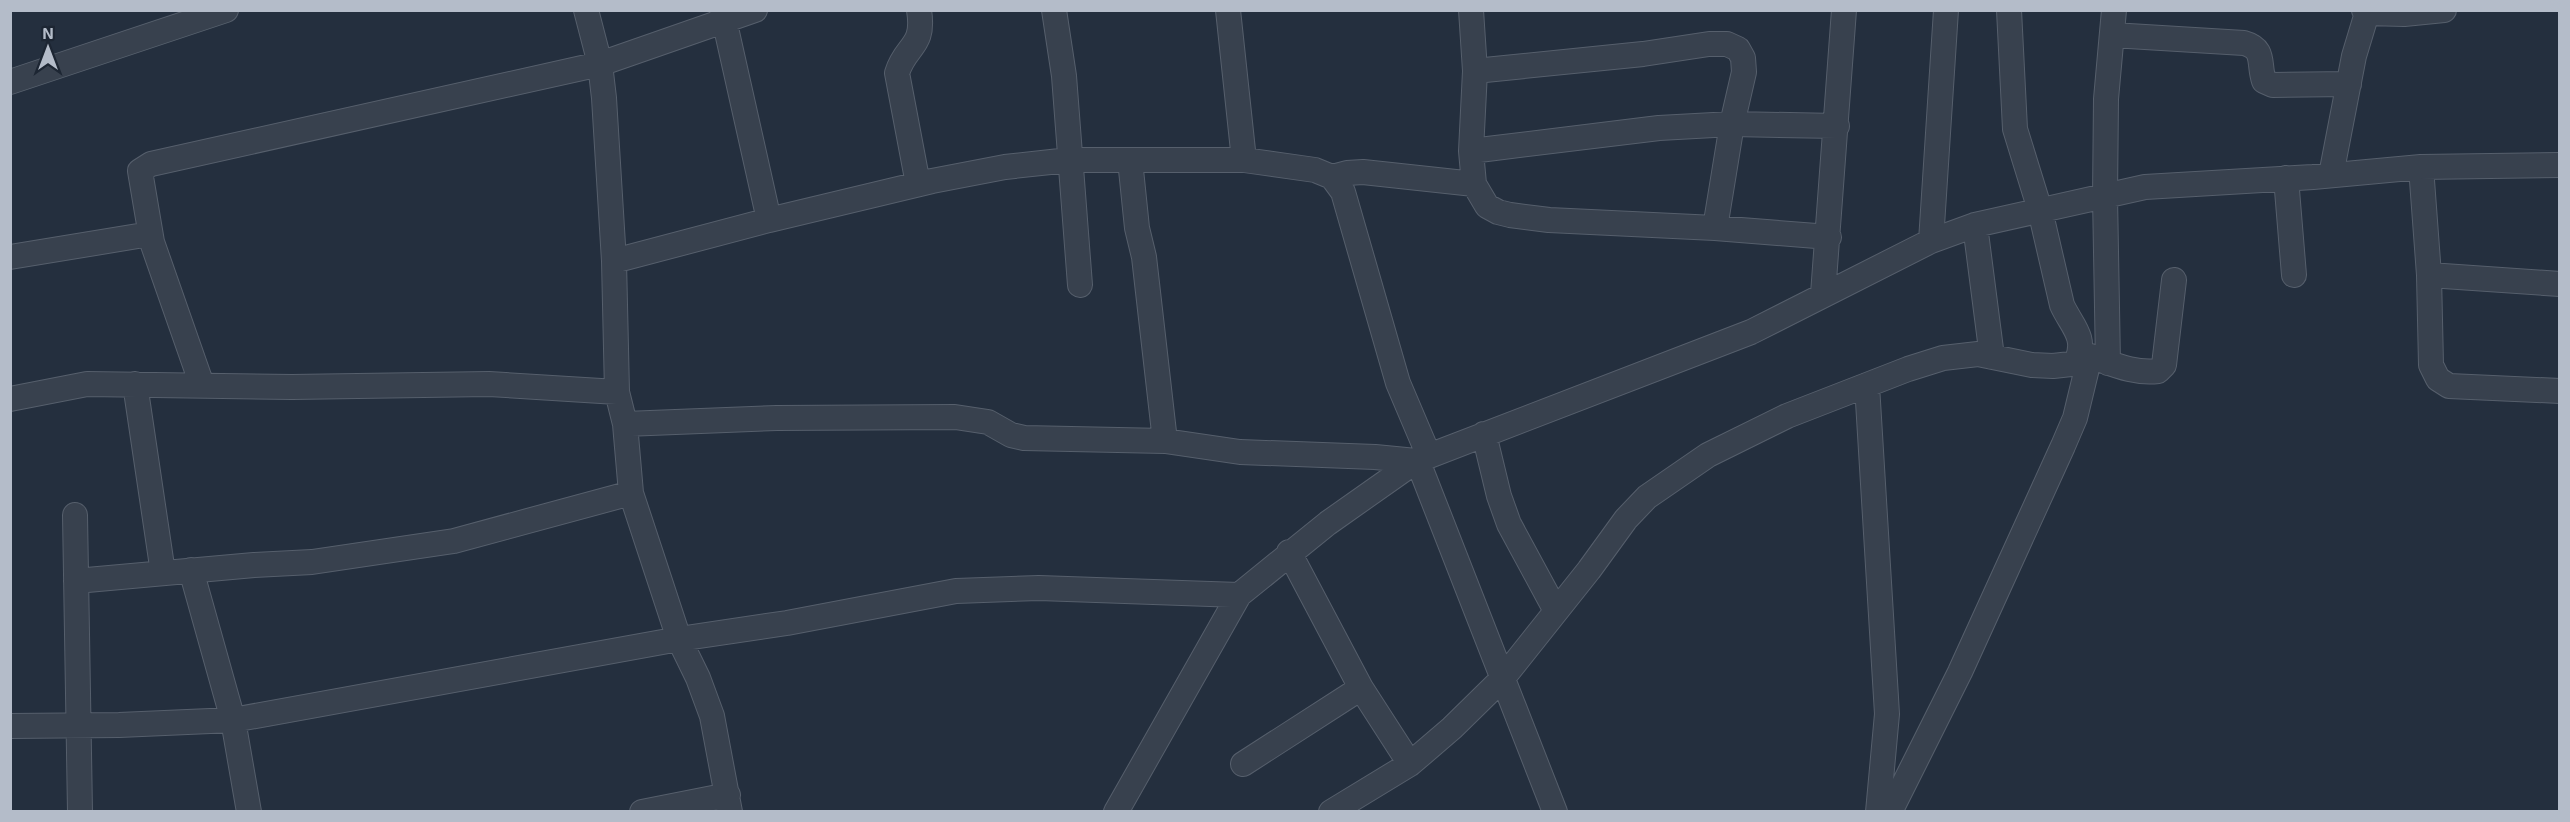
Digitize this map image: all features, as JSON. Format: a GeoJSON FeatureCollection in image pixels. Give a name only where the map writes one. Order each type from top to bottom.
{"type":"FeatureCollection","features":[{"type":"Feature","properties":{"kind":"street"},"geometry":{"type":"LineString","coordinates":[[586,10],[600,64],[614,261],[617,392],[625,424],[631,493],[679,639],[698,678],[712,716],[729,803],[642,812]]}},
{"type":"Feature","properties":{"kind":"street"},"geometry":{"type":"LineString","coordinates":[[202,385],[150,234],[140,171],[151,164],[600,64],[723,15],[755,10]]}},
{"type":"Feature","properties":{"kind":"street"},"geometry":{"type":"LineString","coordinates":[[918,184],[897,73],[901,62],[920,36],[922,26],[920,10]]}},
{"type":"Feature","properties":{"kind":"street"},"geometry":{"type":"LineString","coordinates":[[1054,10],[1064,76],[1080,285]]}},
{"type":"Feature","properties":{"kind":"street"},"geometry":{"type":"LineString","coordinates":[[1228,10],[1244,160]]}},
{"type":"Feature","properties":{"kind":"street"},"geometry":{"type":"LineString","coordinates":[[1471,10],[1475,71],[1471,151],[1474,184],[1487,206],[1510,215],[1549,220],[1715,228],[1829,237]]}},
{"type":"Feature","properties":{"kind":"street"},"geometry":{"type":"LineString","coordinates":[[1823,294],[1844,10]]}},
{"type":"Feature","properties":{"kind":"street"},"geometry":{"type":"LineString","coordinates":[[1931,241],[1946,10]]}},
{"type":"Feature","properties":{"kind":"street"},"geometry":{"type":"LineString","coordinates":[[2009,10],[2015,129],[2040,210],[2062,305],[2068,318],[2079,332],[2081,342],[2093,357]]}},
{"type":"Feature","properties":{"kind":"street"},"geometry":{"type":"LineString","coordinates":[[1890,812],[1960,672],[2063,446],[2093,357],[2105,196],[2106,99],[2114,10]]}},
{"type":"Feature","properties":{"kind":"street"},"geometry":{"type":"LineString","coordinates":[[2331,175],[2366,12],[2404,14],[2445,10]]}},
{"type":"Feature","properties":{"kind":"street"},"geometry":{"type":"LineString","coordinates":[[10,82],[223,11]]}},
{"type":"Feature","properties":{"kind":"street"},"geometry":{"type":"LineString","coordinates":[[723,15],[769,220]]}},
{"type":"Feature","properties":{"kind":"street"},"geometry":{"type":"LineString","coordinates":[[2112,35],[2244,43],[2254,46],[2258,51],[2264,81],[2273,85],[2349,84]]}},
{"type":"Feature","properties":{"kind":"street"},"geometry":{"type":"LineString","coordinates":[[1475,71],[1643,54],[1709,44],[1727,44],[1738,49],[1743,58],[1744,72],[1732,124],[1715,228]]}},
{"type":"Feature","properties":{"kind":"street"},"geometry":{"type":"LineString","coordinates":[[1471,151],[1659,128],[1732,124],[1837,126]]}},
{"type":"Feature","properties":{"kind":"street"},"geometry":{"type":"LineString","coordinates":[[614,261],[918,184],[1005,167],[1069,160],[1244,160],[1315,170],[1332,177],[1343,192],[1398,383],[1423,459],[1555,812]]}},
{"type":"Feature","properties":{"kind":"street"},"geometry":{"type":"LineString","coordinates":[[1130,160],[1137,228],[1144,257],[1165,441]]}},
{"type":"Feature","properties":{"kind":"street"},"geometry":{"type":"LineString","coordinates":[[1116,812],[1239,596],[1289,552],[1423,459],[1751,332],[1931,241],[1975,225],[2145,188],[2421,167],[2559,165]]}},
{"type":"Feature","properties":{"kind":"street"},"geometry":{"type":"LineString","coordinates":[[2421,167],[2431,365],[2438,379],[2449,386],[2559,391]]}},
{"type":"Feature","properties":{"kind":"street"},"geometry":{"type":"LineString","coordinates":[[1332,177],[1347,173],[1382,173],[1474,184]]}},
{"type":"Feature","properties":{"kind":"street"},"geometry":{"type":"LineString","coordinates":[[2286,178],[2294,275]]}},
{"type":"Feature","properties":{"kind":"street"},"geometry":{"type":"LineString","coordinates":[[1975,225],[1992,357]]}},
{"type":"Feature","properties":{"kind":"street"},"geometry":{"type":"LineString","coordinates":[[10,257],[150,234]]}},
{"type":"Feature","properties":{"kind":"street"},"geometry":{"type":"LineString","coordinates":[[2428,275],[2559,284]]}},
{"type":"Feature","properties":{"kind":"street"},"geometry":{"type":"LineString","coordinates":[[1331,812],[1410,764],[1452,728],[1503,678],[1626,519],[1647,497],[1708,455],[1787,416],[1943,358],[1978,354],[2032,365],[2053,366],[2071,364],[2077,360],[2093,357],[2149,372],[2158,371],[2164,365],[2174,280]]}},
{"type":"Feature","properties":{"kind":"street"},"geometry":{"type":"LineString","coordinates":[[10,399],[87,384],[489,384],[617,392]]}},
{"type":"Feature","properties":{"kind":"street"},"geometry":{"type":"LineString","coordinates":[[135,384],[163,573]]}},
{"type":"Feature","properties":{"kind":"street"},"geometry":{"type":"LineString","coordinates":[[1867,385],[1887,714],[1878,812]]}},
{"type":"Feature","properties":{"kind":"street"},"geometry":{"type":"LineString","coordinates":[[625,424],[777,418],[955,417],[988,423],[1011,435],[1024,438],[1165,441],[1240,452],[1423,459]]}},
{"type":"Feature","properties":{"kind":"street"},"geometry":{"type":"LineString","coordinates":[[1484,434],[1499,496],[1509,524],[1556,611]]}},
{"type":"Feature","properties":{"kind":"street"},"geometry":{"type":"LineString","coordinates":[[76,581],[312,562],[454,541],[631,493]]}},
{"type":"Feature","properties":{"kind":"street"},"geometry":{"type":"LineString","coordinates":[[75,515],[80,812]]}},
{"type":"Feature","properties":{"kind":"street"},"geometry":{"type":"LineString","coordinates":[[1289,552],[1361,688],[1410,764]]}},
{"type":"Feature","properties":{"kind":"street"},"geometry":{"type":"LineString","coordinates":[[191,570],[233,720],[249,812]]}},
{"type":"Feature","properties":{"kind":"street"},"geometry":{"type":"LineString","coordinates":[[10,726],[206,723],[233,720],[679,639],[787,623],[956,591],[1039,588],[1239,596]]}},
{"type":"Feature","properties":{"kind":"street"},"geometry":{"type":"LineString","coordinates":[[1243,765],[1361,688]]}}]}
